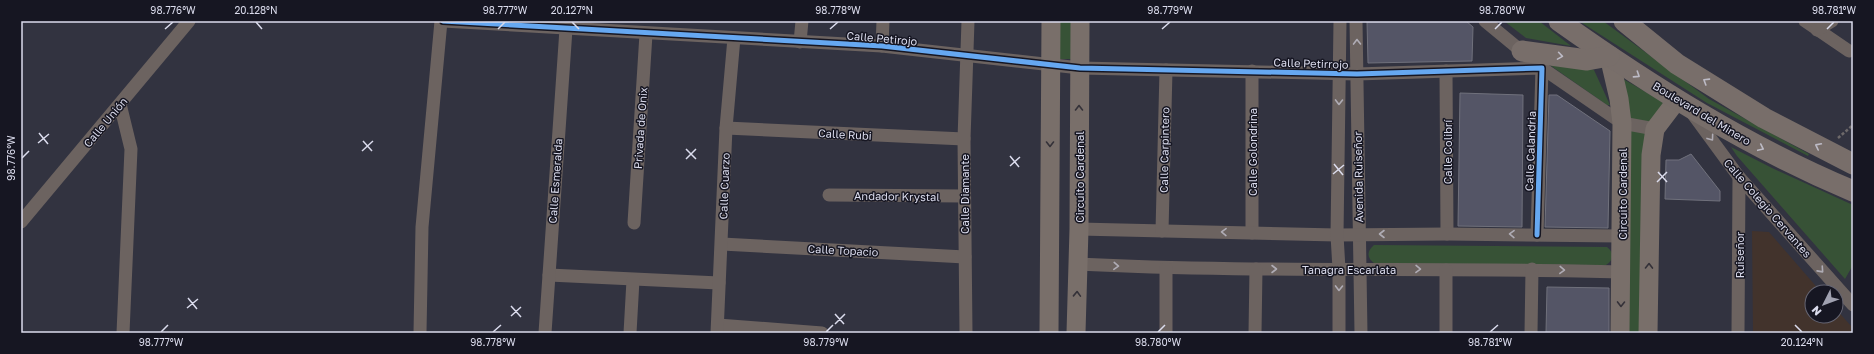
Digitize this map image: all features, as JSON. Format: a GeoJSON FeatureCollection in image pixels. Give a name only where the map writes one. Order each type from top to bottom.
{"type":"FeatureCollection","features":[{"type":"Feature","properties":{"kind":"main road","name":"Boulevard del Minero"},"geometry":{"type":"LineString","coordinates":[[1559,21],[1609,56],[1682,103],[1751,143],[1853,191]]}},
{"type":"Feature","properties":{"kind":"main road"},"geometry":{"type":"LineString","coordinates":[[1624,21],[1677,64],[1764,118],[1853,164]]}},
{"type":"Feature","properties":{"kind":"main road"},"geometry":{"type":"LineString","coordinates":[[1522,51],[1587,60],[1609,56]]}},
{"type":"Feature","properties":{"kind":"street","name":"Calle Unión"},"geometry":{"type":"LineString","coordinates":[[21,222],[189,21]]}},
{"type":"Feature","properties":{"kind":"street"},"geometry":{"type":"LineString","coordinates":[[420,333],[422,227],[442,21]]}},
{"type":"Feature","properties":{"kind":"street","name":"Calle Petirojo"},"geometry":{"type":"LineString","coordinates":[[442,21],[566,29],[599,26],[646,34],[882,46],[1051,66],[1080,68]]}},
{"type":"Feature","properties":{"kind":"street"},"geometry":{"type":"LineString","coordinates":[[800,42],[802,21]]}},
{"type":"Feature","properties":{"kind":"street"},"geometry":{"type":"LineString","coordinates":[[882,46],[883,21]]}},
{"type":"Feature","properties":{"kind":"street","name":"Calle Diamante"},"geometry":{"type":"LineString","coordinates":[[966,333],[964,139],[968,21]]}},
{"type":"Feature","properties":{"kind":"street"},"geometry":{"type":"LineString","coordinates":[[1049,333],[1051,21]]}},
{"type":"Feature","properties":{"kind":"street","name":"Circuito Cardenal"},"geometry":{"type":"LineString","coordinates":[[1076,333],[1080,21]]}},
{"type":"Feature","properties":{"kind":"street","name":"Avenida Ruiseñor"},"geometry":{"type":"LineString","coordinates":[[1339,333],[1340,269],[1337,235],[1340,21]]}},
{"type":"Feature","properties":{"kind":"street","name":"Avenida Ruiseñor"},"geometry":{"type":"LineString","coordinates":[[1356,21],[1360,333]]}},
{"type":"Feature","properties":{"kind":"street"},"geometry":{"type":"LineString","coordinates":[[1485,21],[1542,68],[1622,123],[1655,129]]}},
{"type":"Feature","properties":{"kind":"street"},"geometry":{"type":"LineString","coordinates":[[1805,21],[1849,51]]}},
{"type":"Feature","properties":{"kind":"street"},"geometry":{"type":"LineString","coordinates":[[1817,30],[1832,21]]}},
{"type":"Feature","properties":{"kind":"street","name":"Calle Esmeralda"},"geometry":{"type":"LineString","coordinates":[[545,333],[566,29]]}},
{"type":"Feature","properties":{"kind":"street","name":"Privada de Onix"},"geometry":{"type":"LineString","coordinates":[[634,223],[646,34]]}},
{"type":"Feature","properties":{"kind":"street","name":"Calle Cuarzo"},"geometry":{"type":"LineString","coordinates":[[717,329],[726,128],[734,38]]}},
{"type":"Feature","properties":{"kind":"street","name":"Circuito Cardenal"},"geometry":{"type":"LineString","coordinates":[[1609,56],[1619,99],[1622,123],[1620,333]]}},
{"type":"Feature","properties":{"kind":"street","name":"Calle Petirrojo"},"geometry":{"type":"LineString","coordinates":[[1080,68],[1340,74],[1542,68]]}},
{"type":"Feature","properties":{"kind":"street","name":"Calle Calandria"},"geometry":{"type":"LineString","coordinates":[[1537,234],[1542,68]]}},
{"type":"Feature","properties":{"kind":"street","name":"Calle Carpintero"},"geometry":{"type":"LineString","coordinates":[[1162,231],[1166,70]]}},
{"type":"Feature","properties":{"kind":"street","name":"Calle Golondrina"},"geometry":{"type":"LineString","coordinates":[[1252,71],[1252,233]]}},
{"type":"Feature","properties":{"kind":"street","name":"Calle Colibrí"},"geometry":{"type":"LineString","coordinates":[[1446,72],[1447,234]]}},
{"type":"Feature","properties":{"kind":"street"},"geometry":{"type":"LineString","coordinates":[[1648,333],[1652,155],[1655,129],[1682,103]]}},
{"type":"Feature","properties":{"kind":"street","name":"Calle Colegio Cervantes"},"geometry":{"type":"LineString","coordinates":[[1682,103],[1739,177],[1853,305]]}},
{"type":"Feature","properties":{"kind":"street"},"geometry":{"type":"LineString","coordinates":[[120,104],[131,149],[123,333]]}},
{"type":"Feature","properties":{"kind":"street","name":"Calle Rubi"},"geometry":{"type":"LineString","coordinates":[[726,128],[964,139]]}},
{"type":"Feature","properties":{"kind":"street","name":"Ruiseñor"},"geometry":{"type":"LineString","coordinates":[[1738,333],[1739,177]]}},
{"type":"Feature","properties":{"kind":"street","name":"Andador Krystal"},"geometry":{"type":"LineString","coordinates":[[829,195],[964,196]]}},
{"type":"Feature","properties":{"kind":"street"},"geometry":{"type":"LineString","coordinates":[[1078,229],[1337,235],[1537,234],[1621,236]]}},
{"type":"Feature","properties":{"kind":"street","name":"Calle Topacio"},"geometry":{"type":"LineString","coordinates":[[722,244],[965,257]]}},
{"type":"Feature","properties":{"kind":"street","name":"Tanagra Escarlata"},"geometry":{"type":"LineString","coordinates":[[1078,264],[1166,268],[1532,270],[1621,272]]}},
{"type":"Feature","properties":{"kind":"street"},"geometry":{"type":"LineString","coordinates":[[1166,268],[1166,333]]}},
{"type":"Feature","properties":{"kind":"street"},"geometry":{"type":"LineString","coordinates":[[1255,333],[1256,269]]}},
{"type":"Feature","properties":{"kind":"street"},"geometry":{"type":"LineString","coordinates":[[1446,270],[1446,333]]}},
{"type":"Feature","properties":{"kind":"street"},"geometry":{"type":"LineString","coordinates":[[1531,333],[1532,270]]}},
{"type":"Feature","properties":{"kind":"street"},"geometry":{"type":"LineString","coordinates":[[549,275],[718,283]]}},
{"type":"Feature","properties":{"kind":"street"},"geometry":{"type":"LineString","coordinates":[[630,333],[633,280]]}},
{"type":"Feature","properties":{"kind":"street"},"geometry":{"type":"LineString","coordinates":[[717,329],[822,333]]}},
{"type":"Feature","properties":{"kind":"shaded area"},"geometry":{"type":"Polygon","coordinates":[[[1752,231],[1769,232],[1814,284],[1804,284],[1804,324],[1844,324],[1844,318],[1851,326],[1851,333],[1753,333],[1752,231]]]}},
{"type":"Feature","properties":{"kind":"green space"},"geometry":{"type":"Polygon","coordinates":[[[1058,21],[1072,21],[1072,59],[1058,59],[1058,21]]]}},
{"type":"Feature","properties":{"kind":"green space"},"geometry":{"type":"Polygon","coordinates":[[[1504,21],[1539,21],[1571,46],[1526,38],[1504,21]]]}},
{"type":"Feature","properties":{"kind":"green space"},"geometry":{"type":"Polygon","coordinates":[[[1579,21],[1603,21],[1709,99],[1809,154],[1808,156],[1707,103],[1579,21]]]}},
{"type":"Feature","properties":{"kind":"green space"},"geometry":{"type":"Polygon","coordinates":[[[1544,61],[1574,63],[1594,70],[1610,105],[1607,105],[1544,61]]]}},
{"type":"Feature","properties":{"kind":"green space"},"geometry":{"type":"Polygon","coordinates":[[[1618,76],[1677,110],[1660,119],[1641,333],[1628,333],[1618,76]]]}},
{"type":"Feature","properties":{"kind":"green space"},"geometry":{"type":"Polygon","coordinates":[[[1731,147],[1772,168],[1853,205],[1853,265],[1845,279],[1737,156],[1731,147]]]}},
{"type":"Feature","properties":{"kind":"green space"},"geometry":{"type":"Polygon","coordinates":[[[1374,245],[1607,247],[1611,251],[1612,258],[1606,265],[1375,264],[1368,255],[1374,245]]]}},
{"type":"Feature","properties":{"kind":"building"},"geometry":{"type":"Polygon","coordinates":[[[1367,21],[1466,21],[1473,27],[1472,61],[1368,63],[1367,21]]]}},
{"type":"Feature","properties":{"kind":"building"},"geometry":{"type":"Polygon","coordinates":[[[1460,93],[1523,95],[1522,227],[1458,226],[1460,93]]]}},
{"type":"Feature","properties":{"kind":"building"},"geometry":{"type":"Polygon","coordinates":[[[1549,95],[1557,95],[1610,131],[1608,228],[1545,227],[1549,95]]]}},
{"type":"Feature","properties":{"kind":"building"},"geometry":{"type":"Polygon","coordinates":[[[1691,154],[1720,191],[1720,201],[1665,199],[1666,160],[1679,160],[1691,154]]]}},
{"type":"Feature","properties":{"kind":"building"},"geometry":{"type":"Polygon","coordinates":[[[1547,287],[1609,288],[1609,333],[1546,333],[1547,287]]]}},
{"type":"Feature","properties":{"kind":"cycle path"},"geometry":{"type":"LineString","coordinates":[[443,21],[882,46],[1080,68],[1357,74],[1542,68],[1537,235]]}}]}
